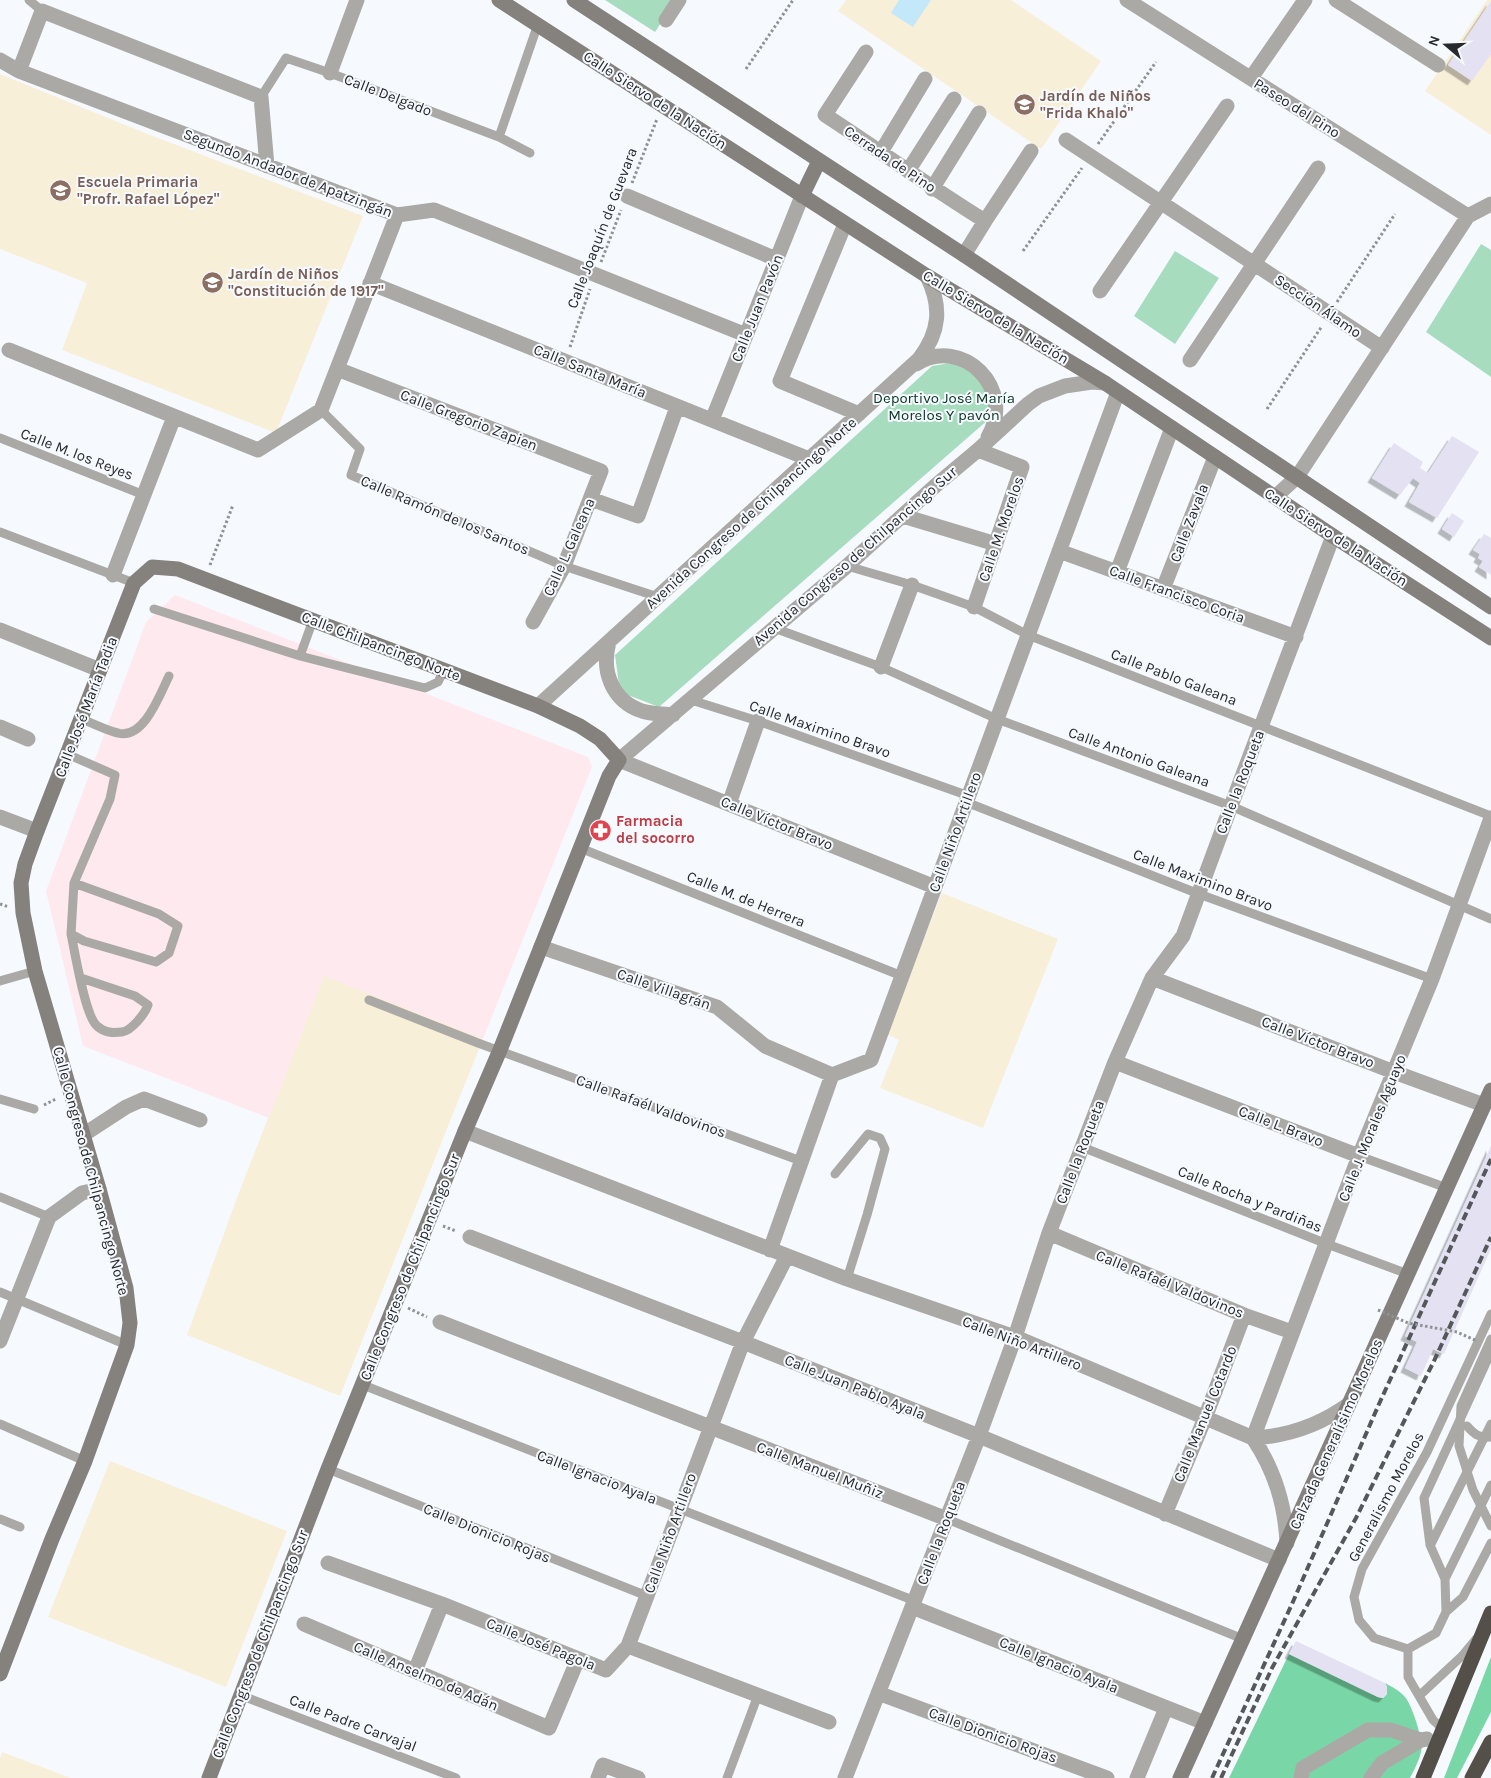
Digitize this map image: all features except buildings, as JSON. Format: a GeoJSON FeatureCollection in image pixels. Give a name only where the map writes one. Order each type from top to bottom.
{"type":"FeatureCollection","features":[{"type":"Feature","properties":{"kind":"highway"},"geometry":{"type":"LineString","coordinates":[[1424,1778],[1489,1619]]}},
{"type":"Feature","properties":{"kind":"highway"},"geometry":{"type":"LineString","coordinates":[[1472,1778],[1491,1742]]}},
{"type":"Feature","properties":{"kind":"street"},"geometry":{"type":"LineString","coordinates":[[330,73],[357,0]]}},
{"type":"Feature","properties":{"kind":"street","name":"Calle Siervo de la Nación"},"geometry":{"type":"LineString","coordinates":[[499,0],[927,276],[1111,387],[1333,536],[1491,638]]}},
{"type":"Feature","properties":{"kind":"street","name":"Calle Siervo de la Nación"},"geometry":{"type":"LineString","coordinates":[[574,0],[964,256],[1491,607]]}},
{"type":"Feature","properties":{"kind":"street"},"geometry":{"type":"LineString","coordinates":[[666,20],[679,0]]}},
{"type":"Feature","properties":{"kind":"street","name":"Paseo del Pino"},"geometry":{"type":"LineString","coordinates":[[1127,0],[1468,216]]}},
{"type":"Feature","properties":{"kind":"street"},"geometry":{"type":"LineString","coordinates":[[1251,78],[1305,0]]}},
{"type":"Feature","properties":{"kind":"street"},"geometry":{"type":"LineString","coordinates":[[1336,0],[1438,66]]}},
{"type":"Feature","properties":{"kind":"street"},"geometry":{"type":"LineString","coordinates":[[19,70],[42,11],[261,97],[267,166]]}},
{"type":"Feature","properties":{"kind":"street","name":"Cerrada de Pino"},"geometry":{"type":"LineString","coordinates":[[866,52],[825,115],[932,188],[985,221]]}},
{"type":"Feature","properties":{"kind":"street","name":"Segundo Andador de Apatzingán"},"geometry":{"type":"LineString","coordinates":[[0,60],[19,70],[397,215],[434,210],[746,335]]}},
{"type":"Feature","properties":{"kind":"street"},"geometry":{"type":"LineString","coordinates":[[881,152],[924,79]]}},
{"type":"Feature","properties":{"kind":"street"},"geometry":{"type":"LineString","coordinates":[[908,171],[954,99]]}},
{"type":"Feature","properties":{"kind":"street"},"geometry":{"type":"LineString","coordinates":[[1100,292],[1227,106]]}},
{"type":"Feature","properties":{"kind":"street"},"geometry":{"type":"LineString","coordinates":[[932,188],[979,113]]}},
{"type":"Feature","properties":{"kind":"street","name":"Sección Álamo"},"geometry":{"type":"LineString","coordinates":[[1066,140],[1382,348]]}},
{"type":"Feature","properties":{"kind":"street"},"geometry":{"type":"LineString","coordinates":[[964,256],[1031,152]]}},
{"type":"Feature","properties":{"kind":"street"},"geometry":{"type":"LineString","coordinates":[[802,196],[819,161]]}},
{"type":"Feature","properties":{"kind":"street"},"geometry":{"type":"LineString","coordinates":[[1190,360],[1318,168]]}},
{"type":"Feature","properties":{"kind":"street"},"geometry":{"type":"LineString","coordinates":[[627,196],[776,259]]}},
{"type":"Feature","properties":{"kind":"street","name":"Calle Juan Pavón"},"geometry":{"type":"LineString","coordinates":[[712,420],[802,196]]}},
{"type":"Feature","properties":{"kind":"street"},"geometry":{"type":"LineString","coordinates":[[1275,497],[1297,477],[1468,216],[1491,204]]}},
{"type":"Feature","properties":{"kind":"street"},"geometry":{"type":"LineString","coordinates":[[9,350],[258,450],[321,410],[397,215]]}},
{"type":"Feature","properties":{"kind":"street"},"geometry":{"type":"LineString","coordinates":[[845,224],[780,381],[859,414]]}},
{"type":"Feature","properties":{"kind":"street","name":"Avenida Congreso de Chilpancingo Norte"},"geometry":{"type":"LineString","coordinates":[[538,706],[910,368],[926,349],[936,326],[936,300],[927,276]]}},
{"type":"Feature","properties":{"kind":"street","name":"Calle Santa María"},"geometry":{"type":"LineString","coordinates":[[370,283],[809,459]]}},
{"type":"Feature","properties":{"kind":"street"},"geometry":{"type":"LineString","coordinates":[[910,368],[931,358],[942,356],[965,361],[984,375],[994,396],[996,420],[986,442],[978,450]]}},
{"type":"Feature","properties":{"kind":"street","name":"Calle Gregorio Zapien"},"geometry":{"type":"LineString","coordinates":[[337,369],[601,471]]}},
{"type":"Feature","properties":{"kind":"street","name":"Avenida Congreso de Chilpancingo Sur"},"geometry":{"type":"LineString","coordinates":[[619,760],[847,566],[935,486],[978,450],[1017,412],[1039,396],[1052,390],[1092,382],[1111,387]]}},
{"type":"Feature","properties":{"kind":"street","name":"Calle Niño Artillero"},"geometry":{"type":"LineString","coordinates":[[832,1075],[871,1060],[1059,551],[1111,387]]}},
{"type":"Feature","properties":{"kind":"street"},"geometry":{"type":"LineString","coordinates":[[591,499],[638,516],[678,406]]}},
{"type":"Feature","properties":{"kind":"street"},"geometry":{"type":"LineString","coordinates":[[113,575],[174,417]]}},
{"type":"Feature","properties":{"kind":"street"},"geometry":{"type":"LineString","coordinates":[[1117,572],[1172,428]]}},
{"type":"Feature","properties":{"kind":"street","name":"Calle M. Morelos"},"geometry":{"type":"LineString","coordinates":[[974,607],[1022,467],[978,450]]}},
{"type":"Feature","properties":{"kind":"street","name":"Calle Zavala"},"geometry":{"type":"LineString","coordinates":[[1163,589],[1215,457]]}},
{"type":"Feature","properties":{"kind":"street","name":"Calle L. Galeana"},"geometry":{"type":"LineString","coordinates":[[533,622],[564,566],[601,471]]}},
{"type":"Feature","properties":{"kind":"street"},"geometry":{"type":"LineString","coordinates":[[903,516],[996,544]]}},
{"type":"Feature","properties":{"kind":"street","name":"Calle la Roqueta"},"geometry":{"type":"LineString","coordinates":[[845,1778],[979,1436],[1015,1337],[1049,1233],[1115,1062],[1152,978],[1184,936],[1333,536]]}},
{"type":"Feature","properties":{"kind":"street","name":"Calle Francisco Coria"},"geometry":{"type":"LineString","coordinates":[[1059,551],[1296,637]]}},
{"type":"Feature","properties":{"kind":"street","name":"Calle Chilpancingo Norte"},"geometry":{"type":"LineString","coordinates":[[134,583],[152,567],[178,569],[538,706],[580,726],[600,739],[619,760]]}},
{"type":"Feature","properties":{"kind":"street","name":"Calle José María Tadia"},"geometry":{"type":"LineString","coordinates":[[37,831],[134,583]]}},
{"type":"Feature","properties":{"kind":"street"},"geometry":{"type":"LineString","coordinates":[[881,667],[912,584]]}},
{"type":"Feature","properties":{"kind":"street"},"geometry":{"type":"LineString","coordinates":[[0,630],[100,670]]}},
{"type":"Feature","properties":{"kind":"street"},"geometry":{"type":"LineString","coordinates":[[609,642],[606,652],[606,668],[616,693],[634,707],[644,711],[673,715]]}},
{"type":"Feature","properties":{"kind":"street"},"geometry":{"type":"LineString","coordinates":[[729,804],[758,721]]}},
{"type":"Feature","properties":{"kind":"street"},"geometry":{"type":"LineString","coordinates":[[0,727],[28,739]]}},
{"type":"Feature","properties":{"kind":"street","name":"Calle Víctor Bravo"},"geometry":{"type":"LineString","coordinates":[[619,760],[935,887]]}},
{"type":"Feature","properties":{"kind":"street","name":"Calle Congreso de Chilpancingo Sur"},"geometry":{"type":"LineString","coordinates":[[209,1778],[328,1469],[465,1131],[500,1050],[609,776],[619,760]]}},
{"type":"Feature","properties":{"kind":"street"},"geometry":{"type":"LineString","coordinates":[[0,817],[37,831]]}},
{"type":"Feature","properties":{"kind":"street","name":"Calle J. Morales Aguayo"},"geometry":{"type":"LineString","coordinates":[[1253,1438],[1359,1156],[1432,979],[1491,817]]}},
{"type":"Feature","properties":{"kind":"street","name":"Calle Congreso de Chilpancingo Norte"},"geometry":{"type":"LineString","coordinates":[[0,1674],[52,1539],[85,1461],[127,1345],[130,1323],[126,1288],[36,971],[23,913],[21,883],[25,864],[37,831]]}},
{"type":"Feature","properties":{"kind":"street","name":"Calle Villagrán"},"geometry":{"type":"LineString","coordinates":[[541,947],[717,1008],[766,1046],[832,1075]]}},
{"type":"Feature","properties":{"kind":"street","name":"Calle Víctor Bravo"},"geometry":{"type":"LineString","coordinates":[[1152,978],[1484,1105]]}},
{"type":"Feature","properties":{"kind":"street","name":"Calle L. Bravo"},"geometry":{"type":"LineString","coordinates":[[1115,1062],[1359,1156]]}},
{"type":"Feature","properties":{"kind":"street"},"geometry":{"type":"LineString","coordinates":[[770,1250],[832,1075]]}},
{"type":"Feature","properties":{"kind":"street","name":"Calzada Generalísimo Morelos"},"geometry":{"type":"LineString","coordinates":[[1180,1778],[1491,1090]]}},
{"type":"Feature","properties":{"kind":"street"},"geometry":{"type":"LineString","coordinates":[[82,1135],[126,1107],[144,1099],[200,1120]]}},
{"type":"Feature","properties":{"kind":"street","name":"Calle Niño Artillero"},"geometry":{"type":"LineString","coordinates":[[465,1131],[847,1279],[1015,1337],[1253,1438],[1280,1436],[1305,1429],[1336,1414],[1349,1404]]}},
{"type":"Feature","properties":{"kind":"street"},"geometry":{"type":"LineString","coordinates":[[0,1341],[48,1217],[82,1194],[99,1189]]}},
{"type":"Feature","properties":{"kind":"street","name":"Calle Rafaél Valdovinos"},"geometry":{"type":"LineString","coordinates":[[1049,1233],[1292,1332]]}},
{"type":"Feature","properties":{"kind":"street","name":"Calle Juan Pablo Ayala"},"geometry":{"type":"LineString","coordinates":[[470,1237],[743,1342],[979,1436],[1279,1560]]}},
{"type":"Feature","properties":{"kind":"street","name":"Calle Niño Artillero"},"geometry":{"type":"LineString","coordinates":[[628,1646],[743,1342],[787,1256]]}},
{"type":"Feature","properties":{"kind":"street","name":"Calle Manuel Cotardo"},"geometry":{"type":"LineString","coordinates":[[1165,1514],[1205,1418],[1244,1314]]}},
{"type":"Feature","properties":{"kind":"street","name":"Calle Manuel Muñiz"},"geometry":{"type":"LineString","coordinates":[[440,1322],[947,1519]]}},
{"type":"Feature","properties":{"kind":"street"},"geometry":{"type":"LineString","coordinates":[[1253,1438],[1276,1482],[1286,1522],[1286,1543]]}},
{"type":"Feature","properties":{"kind":"street","name":"Calle José Pagola"},"geometry":{"type":"LineString","coordinates":[[328,1563],[442,1604],[606,1670],[628,1646]]}},
{"type":"Feature","properties":{"kind":"street"},"geometry":{"type":"LineString","coordinates":[[415,1671],[442,1604]]}},
{"type":"Feature","properties":{"kind":"street","name":"Calle Ignacio Ayala"},"geometry":{"type":"LineString","coordinates":[[913,1604],[1205,1723]]}},
{"type":"Feature","properties":{"kind":"street","name":"Calle Anselmo de Adán"},"geometry":{"type":"LineString","coordinates":[[304,1624],[549,1728],[578,1659]]}},
{"type":"Feature","properties":{"kind":"street"},"geometry":{"type":"LineString","coordinates":[[628,1646],[829,1722]]}},
{"type":"Feature","properties":{"kind":"street","name":"Calle Dionicio Rojas"},"geometry":{"type":"LineString","coordinates":[[878,1693],[1108,1778]]}},
{"type":"Feature","properties":{"kind":"street"},"geometry":{"type":"LineString","coordinates":[[1137,1778],[1166,1708]]}},
{"type":"Feature","properties":{"kind":"street"},"geometry":{"type":"LineString","coordinates":[[1301,1778],[1303,1768],[1368,1730],[1391,1730],[1421,1740]]}},
{"type":"Feature","properties":{"kind":"street"},"geometry":{"type":"LineString","coordinates":[[1371,1778],[1382,1763],[1421,1740],[1442,1734]]}},
{"type":"Feature","properties":{"kind":"street"},"geometry":{"type":"LineString","coordinates":[[600,1771],[638,1778]]}},
{"type":"Feature","properties":{"kind":"lane"},"geometry":{"type":"LineString","coordinates":[[29,0],[42,11]]}},
{"type":"Feature","properties":{"kind":"lane"},"geometry":{"type":"LineString","coordinates":[[499,137],[538,24]]}},
{"type":"Feature","properties":{"kind":"lane","name":"Calle Delgado"},"geometry":{"type":"LineString","coordinates":[[261,97],[286,58],[499,137],[530,153]]}},
{"type":"Feature","properties":{"kind":"lane","name":"Calle Ramón de los Santos"},"geometry":{"type":"LineString","coordinates":[[321,410],[360,449],[351,475],[564,566],[658,597]]}},
{"type":"Feature","properties":{"kind":"lane","name":"Calle M. los Reyes"},"geometry":{"type":"LineString","coordinates":[[0,438],[144,495]]}},
{"type":"Feature","properties":{"kind":"lane"},"geometry":{"type":"LineString","coordinates":[[0,532],[134,583]]}},
{"type":"Feature","properties":{"kind":"lane","name":"Calle Pablo Galeana"},"geometry":{"type":"LineString","coordinates":[[847,566],[912,584],[974,607],[1028,635],[1262,725],[1491,817]]}},
{"type":"Feature","properties":{"kind":"lane"},"geometry":{"type":"LineString","coordinates":[[154,609],[300,656],[425,688],[438,682],[444,670]]}},
{"type":"Feature","properties":{"kind":"lane"},"geometry":{"type":"LineString","coordinates":[[300,656],[313,620]]}},
{"type":"Feature","properties":{"kind":"lane","name":"Calle Antonio Galeana"},"geometry":{"type":"LineString","coordinates":[[774,628],[881,667],[997,719],[1231,806],[1491,919]]}},
{"type":"Feature","properties":{"kind":"lane"},"geometry":{"type":"LineString","coordinates":[[81,719],[120,734],[133,732],[149,717],[169,676]]}},
{"type":"Feature","properties":{"kind":"lane","name":"Calle Maximino Bravo"},"geometry":{"type":"LineString","coordinates":[[691,700],[758,721],[967,799],[1199,894],[1432,979]]}},
{"type":"Feature","properties":{"kind":"lane"},"geometry":{"type":"LineString","coordinates":[[67,754],[115,775],[110,800],[74,883],[71,934],[88,1010],[96,1026],[110,1034],[126,1032],[145,1013],[148,1005],[135,996],[81,978]]}},
{"type":"Feature","properties":{"kind":"lane","name":"Calle M. de Herrera"},"geometry":{"type":"LineString","coordinates":[[580,848],[902,976]]}},
{"type":"Feature","properties":{"kind":"lane"},"geometry":{"type":"LineString","coordinates":[[71,934],[84,941],[156,962],[169,952],[178,926],[159,914],[74,883]]}},
{"type":"Feature","properties":{"kind":"lane"},"geometry":{"type":"LineString","coordinates":[[0,982],[36,971]]}},
{"type":"Feature","properties":{"kind":"lane","name":"Calle Rafaél Valdovinos"},"geometry":{"type":"LineString","coordinates":[[369,1000],[801,1162]]}},
{"type":"Feature","properties":{"kind":"lane"},"geometry":{"type":"LineString","coordinates":[[0,1099],[34,1109]]}},
{"type":"Feature","properties":{"kind":"lane"},"geometry":{"type":"LineString","coordinates":[[835,1174],[868,1134],[880,1138],[885,1149],[847,1279]]}},
{"type":"Feature","properties":{"kind":"lane","name":"Calle Rocha y Pardiñas"},"geometry":{"type":"LineString","coordinates":[[1082,1147],[1408,1274]]}},
{"type":"Feature","properties":{"kind":"lane","name":"Calle L. Bravo"},"geometry":{"type":"LineString","coordinates":[[1359,1156],[1447,1188]]}},
{"type":"Feature","properties":{"kind":"lane"},"geometry":{"type":"LineString","coordinates":[[0,1197],[48,1217]]}},
{"type":"Feature","properties":{"kind":"lane"},"geometry":{"type":"LineString","coordinates":[[0,1292],[127,1345]]}},
{"type":"Feature","properties":{"kind":"lane","name":"Generalismo Morelos"},"geometry":{"type":"LineString","coordinates":[[1491,1314],[1427,1452],[1362,1569],[1354,1597],[1359,1620],[1374,1638],[1408,1649],[1436,1633],[1446,1612],[1463,1597],[1491,1543]]}},
{"type":"Feature","properties":{"kind":"lane"},"geometry":{"type":"LineString","coordinates":[[1487,1341],[1461,1406],[1459,1446],[1473,1490],[1491,1526]]}},
{"type":"Feature","properties":{"kind":"lane","name":"Generalismo Morelos"},"geometry":{"type":"LineString","coordinates":[[1446,1612],[1445,1579],[1430,1545],[1424,1498],[1491,1352]]}},
{"type":"Feature","properties":{"kind":"lane","name":"Calle Ignacio Ayala"},"geometry":{"type":"LineString","coordinates":[[363,1385],[679,1509],[913,1604]]}},
{"type":"Feature","properties":{"kind":"lane"},"geometry":{"type":"LineString","coordinates":[[1461,1406],[1467,1426],[1474,1434],[1481,1438],[1491,1437]]}},
{"type":"Feature","properties":{"kind":"lane"},"geometry":{"type":"LineString","coordinates":[[0,1424],[85,1461]]}},
{"type":"Feature","properties":{"kind":"lane"},"geometry":{"type":"LineString","coordinates":[[1430,1545],[1491,1424]]}},
{"type":"Feature","properties":{"kind":"lane","name":"Calle Dionicio Rojas"},"geometry":{"type":"LineString","coordinates":[[328,1469],[647,1596]]}},
{"type":"Feature","properties":{"kind":"lane","name":"Generalismo Morelos"},"geometry":{"type":"LineString","coordinates":[[1445,1579],[1491,1485]]}},
{"type":"Feature","properties":{"kind":"lane"},"geometry":{"type":"LineString","coordinates":[[0,1519],[20,1527]]}},
{"type":"Feature","properties":{"kind":"lane","name":"Calle Manuel Muñiz"},"geometry":{"type":"LineString","coordinates":[[947,1519],[1243,1639]]}},
{"type":"Feature","properties":{"kind":"lane"},"geometry":{"type":"LineString","coordinates":[[1419,1696],[1462,1656],[1489,1619]]}},
{"type":"Feature","properties":{"kind":"lane"},"geometry":{"type":"LineString","coordinates":[[1408,1649],[1408,1677],[1442,1734]]}},
{"type":"Feature","properties":{"kind":"lane","name":"Calle Padre Carvajal"},"geometry":{"type":"LineString","coordinates":[[240,1695],[456,1778]]}},
{"type":"Feature","properties":{"kind":"lane"},"geometry":{"type":"LineString","coordinates":[[727,1778],[758,1695]]}},
{"type":"Feature","properties":{"kind":"path"},"geometry":{"type":"LineString","coordinates":[[746,69],[794,0]]}},
{"type":"Feature","properties":{"kind":"path","name":"Calle Joaquín de Guevara"},"geometry":{"type":"LineString","coordinates":[[564,361],[662,104]]}},
{"type":"Feature","properties":{"kind":"path"},"geometry":{"type":"LineString","coordinates":[[212,560],[233,504]]}},
{"type":"Feature","properties":{"kind":"path"},"geometry":{"type":"LineString","coordinates":[[34,1109],[70,1093]]}},
{"type":"Feature","properties":{"kind":"path"},"geometry":{"type":"LineString","coordinates":[[429,1220],[470,1237]]}},
{"type":"Feature","properties":{"kind":"path"},"geometry":{"type":"LineString","coordinates":[[395,1304],[440,1322]]}},
{"type":"Feature","properties":{"kind":"path"},"geometry":{"type":"LineString","coordinates":[[1378,1310],[1408,1323],[1457,1332],[1487,1341]]}},
{"type":"Feature","properties":{"kind":"shaded area","name":"Jardín de Niños \"Frida Khalo\""},"geometry":{"type":"Polygon","coordinates":[[[846,0],[1011,0],[1101,61],[1041,149],[838,11],[846,0]]]}},
{"type":"Feature","properties":{"kind":"shaded area"},"geometry":{"type":"Polygon","coordinates":[[[1487,0],[1491,0],[1491,135],[1425,91],[1487,0]]]}},
{"type":"Feature","properties":{"kind":"shaded area","name":"Jardín de Niños \"Constitución de 1917\""},"geometry":{"type":"Polygon","coordinates":[[[0,74],[145,133],[363,216],[276,433],[62,350],[87,283],[0,249],[0,74]]]}},
{"type":"Feature","properties":{"kind":"shaded area"},"geometry":{"type":"Polygon","coordinates":[[[175,595],[588,757],[592,767],[483,1039],[324,976],[269,1118],[83,1046],[46,891],[146,622],[175,595]]]}},
{"type":"Feature","properties":{"kind":"shaded area"},"geometry":{"type":"Polygon","coordinates":[[[942,893],[1058,939],[983,1128],[880,1088],[899,1040],[886,1034],[942,893]]]}},
{"type":"Feature","properties":{"kind":"shaded area"},"geometry":{"type":"Polygon","coordinates":[[[324,975],[483,1039],[340,1396],[187,1335],[238,1195],[324,975]]]}},
{"type":"Feature","properties":{"kind":"shaded area"},"geometry":{"type":"Polygon","coordinates":[[[110,1461],[287,1531],[226,1687],[48,1617],[110,1461]]]}},
{"type":"Feature","properties":{"kind":"shaded area"},"geometry":{"type":"Polygon","coordinates":[[[2,1752],[71,1778],[0,1778],[0,1758],[2,1752]]]}},
{"type":"Feature","properties":{"kind":"green space"},"geometry":{"type":"Polygon","coordinates":[[[605,0],[676,0],[655,32],[605,0]]]}},
{"type":"Feature","properties":{"kind":"green space"},"geometry":{"type":"Polygon","coordinates":[[[1481,244],[1491,250],[1491,377],[1426,332],[1481,244]]]}},
{"type":"Feature","properties":{"kind":"green space"},"geometry":{"type":"Polygon","coordinates":[[[1175,251],[1219,278],[1175,344],[1134,316],[1175,251]]]}},
{"type":"Feature","properties":{"kind":"green space","name":"Deportivo José María Morelos Y pavón"},"geometry":{"type":"Polygon","coordinates":[[[962,361],[992,396],[989,419],[659,707],[620,692],[615,655],[932,366],[962,361]]]}},
{"type":"Feature","properties":{"kind":"green space"},"geometry":{"type":"Polygon","coordinates":[[[1289,1654],[1378,1697],[1383,1698],[1387,1694],[1385,1683],[1403,1695],[1414,1715],[1421,1740],[1419,1759],[1410,1778],[1229,1778],[1289,1654]]]}},
{"type":"Feature","properties":{"kind":"green space"},"geometry":{"type":"Polygon","coordinates":[[[1491,1657],[1491,1712],[1457,1778],[1444,1778],[1491,1657]]]}},
{"type":"Feature","properties":{"kind":"water"},"geometry":{"type":"Polygon","coordinates":[[[899,0],[931,0],[913,27],[891,13],[899,0]]]}},
{"type":"Feature","properties":{"kind":"railway"},"geometry":{"type":"LineString","coordinates":[[1212,1778],[1491,1159]]}},
{"type":"Feature","properties":{"kind":"railway"},"geometry":{"type":"LineString","coordinates":[[1221,1778],[1272,1668],[1356,1518],[1434,1361],[1491,1237]]}},
{"type":"Feature","properties":{"kind":"place","name":"Jardín de Niños \"Frida Khalo\""},"geometry":{"type":"Point","coordinates":[1024,105]}},
{"type":"Feature","properties":{"kind":"place","name":"Escuela Primaria \"Profr. Rafael López\""},"geometry":{"type":"Point","coordinates":[61,191]}},
{"type":"Feature","properties":{"kind":"place","name":"Jardín de Niños \"Constitución de 1917\""},"geometry":{"type":"Point","coordinates":[212,283]}},
{"type":"Feature","properties":{"kind":"place","name":"Farmacia del socorro"},"geometry":{"type":"Point","coordinates":[600,830]}}]}
